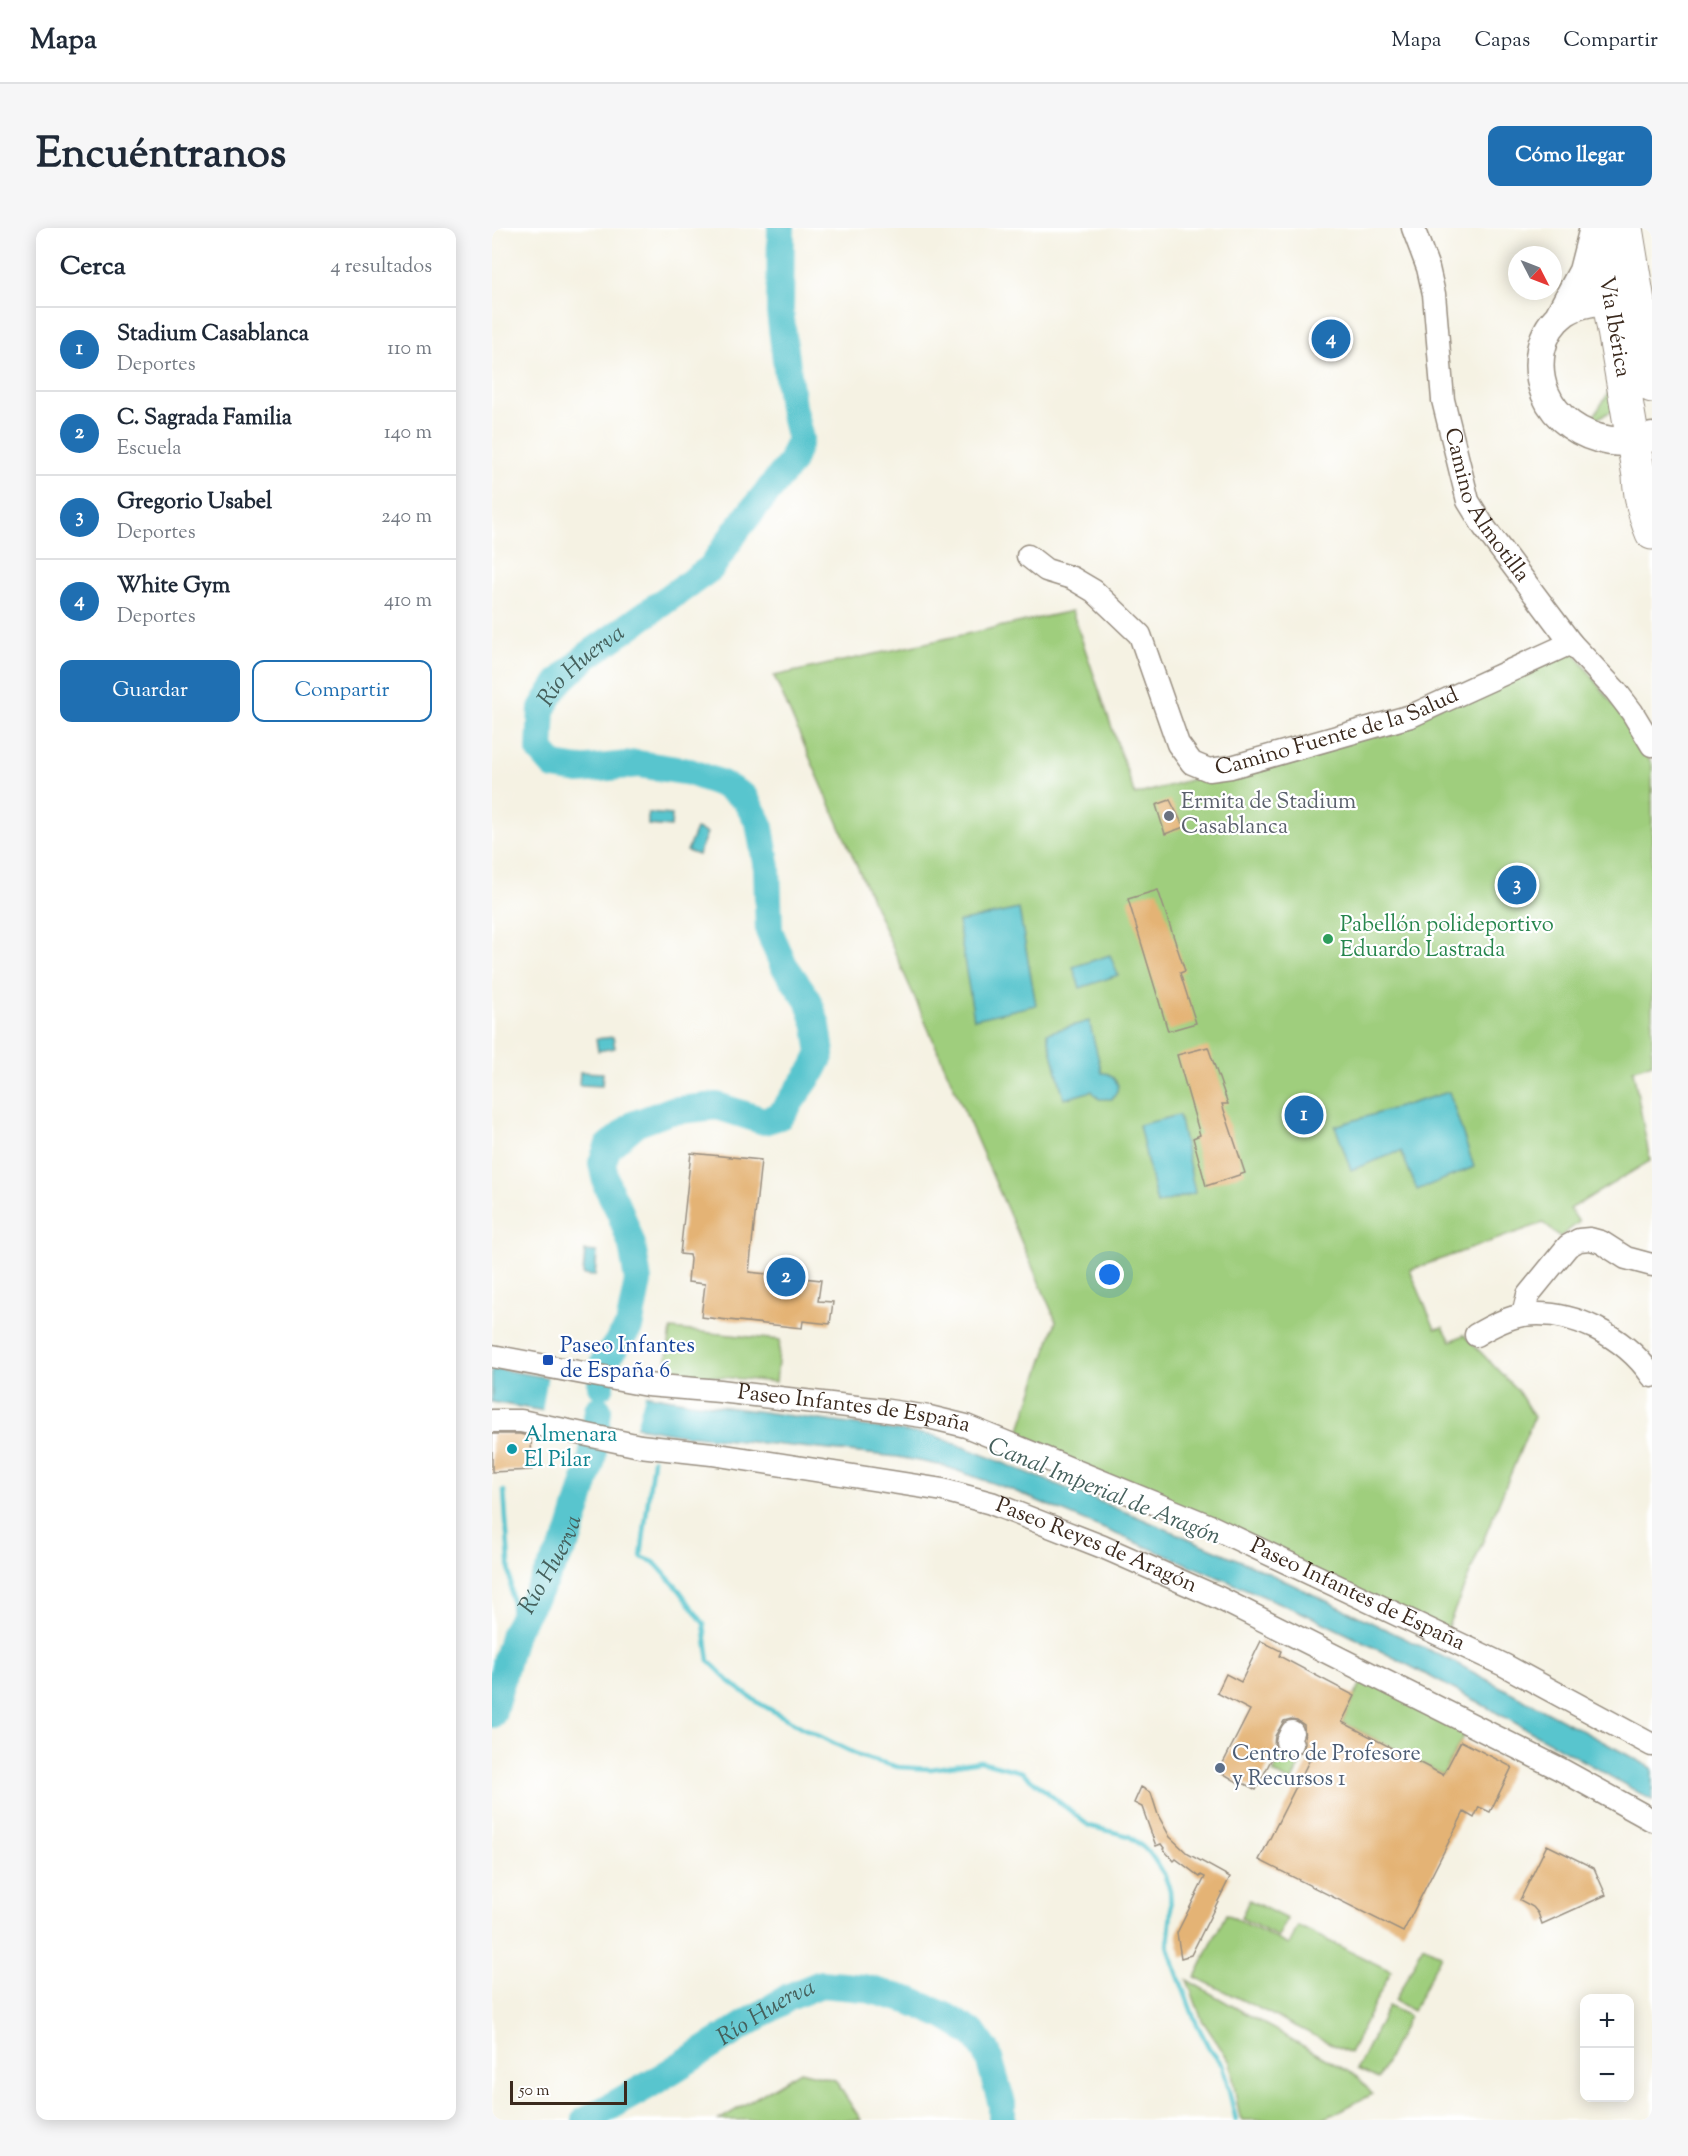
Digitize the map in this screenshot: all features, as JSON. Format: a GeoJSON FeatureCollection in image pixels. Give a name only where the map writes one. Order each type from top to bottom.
{"type":"FeatureCollection","features":[{"type":"Feature","properties":{"kind":"highway","name":"Vía Ibérica"},"geometry":{"type":"LineString","coordinates":[[1612,231],[1633,298],[1652,386]]}},
{"type":"Feature","properties":{"kind":"highway","name":"Vía Ibérica"},"geometry":{"type":"LineString","coordinates":[[1633,298],[1643,440],[1643,510],[1652,533]]}},
{"type":"Feature","properties":{"kind":"main road"},"geometry":{"type":"LineString","coordinates":[[1643,440],[1613,442],[1592,438],[1568,423],[1552,405],[1543,384],[1540,362],[1546,334],[1558,318],[1583,271],[1612,231],[1652,267]]}},
{"type":"Feature","properties":{"kind":"main road"},"geometry":{"type":"LineString","coordinates":[[1558,318],[1573,308],[1593,302],[1633,298]]}},
{"type":"Feature","properties":{"kind":"street","name":"Camino Almotilla"},"geometry":{"type":"LineString","coordinates":[[1413,228],[1428,268],[1434,294],[1443,400],[1468,501],[1484,527],[1571,643],[1616,691],[1652,744]]}},
{"type":"Feature","properties":{"kind":"street","name":"Camino Fuente de la Salud"},"geometry":{"type":"LineString","coordinates":[[1028,556],[1046,570],[1072,578],[1094,591],[1140,635],[1178,744],[1192,763],[1209,770],[1231,767],[1411,716],[1571,643]]}},
{"type":"Feature","properties":{"kind":"street"},"geometry":{"type":"LineString","coordinates":[[1476,1335],[1526,1305],[1568,1246],[1579,1240],[1590,1239],[1601,1242],[1626,1258],[1652,1265]]}},
{"type":"Feature","properties":{"kind":"street"},"geometry":{"type":"LineString","coordinates":[[1526,1305],[1556,1316],[1576,1320],[1597,1329],[1634,1356],[1652,1376]]}},
{"type":"Feature","properties":{"kind":"street","name":"Paseo Infantes de España"},"geometry":{"type":"LineString","coordinates":[[492,1356],[647,1385],[882,1410],[929,1417],[966,1426],[1210,1526],[1504,1665],[1652,1745]]}},
{"type":"Feature","properties":{"kind":"street","name":"Paseo Reyes de Aragón"},"geometry":{"type":"LineString","coordinates":[[492,1421],[521,1421],[630,1444],[712,1454],[943,1490],[991,1503],[1114,1552],[1219,1598],[1560,1769],[1652,1820]]}},
{"type":"Feature","properties":{"kind":"green space"},"geometry":{"type":"Polygon","coordinates":[[[1613,386],[1616,409],[1590,422],[1613,386]]]}},
{"type":"Feature","properties":{"kind":"green space"},"geometry":{"type":"Polygon","coordinates":[[[1072,611],[1135,795],[1410,720],[1571,648],[1638,738],[1652,765],[1652,1063],[1633,1070],[1650,1161],[1570,1209],[1579,1222],[1560,1237],[1543,1223],[1410,1270],[1435,1329],[1443,1327],[1451,1341],[1464,1335],[1518,1391],[1534,1417],[1446,1631],[1016,1441],[1056,1321],[774,676],[1072,611]]]}},
{"type":"Feature","properties":{"kind":"green space"},"geometry":{"type":"Polygon","coordinates":[[[671,1329],[780,1340],[776,1382],[665,1372],[671,1329]]]}},
{"type":"Feature","properties":{"kind":"green space"},"geometry":{"type":"Polygon","coordinates":[[[1363,1679],[1466,1731],[1443,1775],[1342,1722],[1363,1679]]]}},
{"type":"Feature","properties":{"kind":"green space"},"geometry":{"type":"Polygon","coordinates":[[[1285,1750],[1303,1759],[1291,1782],[1273,1773],[1285,1750]]]}},
{"type":"Feature","properties":{"kind":"green space"},"geometry":{"type":"Polygon","coordinates":[[[1249,1900],[1287,1919],[1278,1937],[1241,1918],[1249,1900]]]}},
{"type":"Feature","properties":{"kind":"green space"},"geometry":{"type":"Polygon","coordinates":[[[1226,1914],[1289,1945],[1298,1926],[1391,1971],[1350,2053],[1195,1977],[1226,1914]]]}},
{"type":"Feature","properties":{"kind":"green space"},"geometry":{"type":"Polygon","coordinates":[[[1423,1946],[1441,1955],[1413,2011],[1395,2001],[1423,1946]]]}},
{"type":"Feature","properties":{"kind":"green space"},"geometry":{"type":"Polygon","coordinates":[[[1187,1980],[1358,2077],[1372,2094],[1319,2120],[1243,2120],[1239,2113],[1230,2062],[1202,2020],[1187,1980]]]}},
{"type":"Feature","properties":{"kind":"green space"},"geometry":{"type":"Polygon","coordinates":[[[1388,2006],[1409,2016],[1378,2079],[1357,2069],[1388,2006]]]}},
{"type":"Feature","properties":{"kind":"green space"},"geometry":{"type":"Polygon","coordinates":[[[800,2071],[835,2080],[861,2120],[719,2120],[800,2071]]]}},
{"type":"Feature","properties":{"kind":"water"},"geometry":{"type":"Polygon","coordinates":[[[648,813],[672,815],[671,827],[648,825],[648,813]]]}},
{"type":"Feature","properties":{"kind":"water"},"geometry":{"type":"Polygon","coordinates":[[[696,829],[707,833],[698,855],[687,851],[696,829]]]}},
{"type":"Feature","properties":{"kind":"water"},"geometry":{"type":"Polygon","coordinates":[[[1019,909],[1036,1005],[974,1019],[958,922],[1019,909]]]}},
{"type":"Feature","properties":{"kind":"water"},"geometry":{"type":"Polygon","coordinates":[[[1110,955],[1118,975],[1080,988],[1073,967],[1110,955]]]}},
{"type":"Feature","properties":{"kind":"water"},"geometry":{"type":"Polygon","coordinates":[[[1089,1021],[1102,1073],[1107,1073],[1113,1078],[1118,1085],[1117,1091],[1112,1099],[1099,1099],[1092,1091],[1064,1099],[1047,1033],[1089,1021]]]}},
{"type":"Feature","properties":{"kind":"water"},"geometry":{"type":"Polygon","coordinates":[[[613,1037],[615,1048],[598,1051],[596,1039],[613,1037]]]}},
{"type":"Feature","properties":{"kind":"water"},"geometry":{"type":"Polygon","coordinates":[[[580,1072],[603,1073],[602,1086],[579,1085],[580,1072]]]}},
{"type":"Feature","properties":{"kind":"water"},"geometry":{"type":"Polygon","coordinates":[[[1449,1092],[1474,1167],[1417,1190],[1401,1151],[1351,1170],[1335,1126],[1449,1092]]]}},
{"type":"Feature","properties":{"kind":"water"},"geometry":{"type":"Polygon","coordinates":[[[1179,1115],[1195,1193],[1157,1204],[1139,1125],[1179,1115]]]}},
{"type":"Feature","properties":{"kind":"water"},"geometry":{"type":"Polygon","coordinates":[[[585,1251],[597,1252],[595,1276],[583,1275],[585,1251]]]}},
{"type":"Feature","properties":{"kind":"water","name":"Canal Imperial de Aragón"},"geometry":{"type":"Polygon","coordinates":[[[492,1368],[690,1402],[936,1436],[1260,1569],[1454,1662],[1652,1768],[1652,1800],[1479,1703],[1348,1634],[1012,1490],[944,1466],[898,1457],[684,1435],[492,1402],[492,1368]]]}},
{"type":"Feature","properties":{"kind":"pier"},"geometry":{"type":"Polygon","coordinates":[[[548,1374],[646,1391],[635,1430],[542,1413],[548,1374]]]}},
{"type":"Feature","properties":{"kind":"building","name":"Ermita de Stadium Casablanca"},"geometry":{"type":"Polygon","coordinates":[[[1170,800],[1184,827],[1165,834],[1156,805],[1170,800]]]}},
{"type":"Feature","properties":{"kind":"building"},"geometry":{"type":"Polygon","coordinates":[[[1158,890],[1185,971],[1180,973],[1196,1023],[1168,1031],[1128,899],[1158,890]]]}},
{"type":"Feature","properties":{"kind":"building"},"geometry":{"type":"Polygon","coordinates":[[[1208,1047],[1228,1104],[1222,1104],[1245,1173],[1206,1186],[1193,1138],[1200,1135],[1177,1055],[1208,1047]]]}},
{"type":"Feature","properties":{"kind":"building"},"geometry":{"type":"Polygon","coordinates":[[[691,1153],[761,1160],[749,1272],[821,1280],[818,1301],[833,1302],[830,1324],[803,1321],[802,1328],[701,1317],[705,1284],[688,1282],[689,1255],[680,1254],[691,1153]]]}},
{"type":"Feature","properties":{"kind":"building","name":"Almenara El Pilar"},"geometry":{"type":"Polygon","coordinates":[[[492,1434],[520,1434],[531,1437],[532,1470],[492,1472],[492,1434]]]}},
{"type":"Feature","properties":{"kind":"building"},"geometry":{"type":"Polygon","coordinates":[[[1261,1641],[1281,1651],[1279,1656],[1355,1696],[1342,1722],[1443,1775],[1461,1741],[1512,1767],[1490,1812],[1479,1807],[1474,1818],[1464,1812],[1403,1932],[1259,1860],[1311,1757],[1302,1753],[1305,1743],[1304,1725],[1291,1719],[1284,1721],[1275,1736],[1276,1750],[1256,1790],[1243,1783],[1242,1785],[1219,1771],[1250,1710],[1217,1693],[1226,1674],[1241,1682],[1261,1641]]]}},
{"type":"Feature","properties":{"kind":"building"},"geometry":{"type":"Polygon","coordinates":[[[1141,1787],[1151,1793],[1158,1815],[1170,1837],[1188,1854],[1230,1877],[1191,1955],[1181,1958],[1177,1933],[1205,1877],[1201,1875],[1200,1877],[1176,1859],[1174,1861],[1161,1844],[1156,1846],[1142,1807],[1134,1803],[1141,1787]]]}},
{"type":"Feature","properties":{"kind":"building"},"geometry":{"type":"Polygon","coordinates":[[[1547,1845],[1594,1868],[1606,1895],[1542,1924],[1533,1907],[1520,1900],[1547,1845]]]}},
{"type":"Feature","properties":{"kind":"waterway","name":"Río Huerva"},"geometry":{"type":"LineString","coordinates":[[601,1385],[604,1362],[629,1327],[638,1281],[632,1245],[620,1212],[607,1186],[602,1163],[608,1147],[635,1124],[670,1111],[717,1106],[764,1121],[780,1116],[813,1070],[821,1054],[817,1026],[808,1000],[783,964],[769,931],[767,868],[759,823],[744,797],[722,784],[690,772],[638,764],[579,770],[554,766],[540,750],[542,708],[558,683],[587,656],[711,568],[738,528],[791,463],[800,439],[792,407],[780,312],[781,228]]}},
{"type":"Feature","properties":{"kind":"waterway","name":"Río Huerva"},"geometry":{"type":"LineString","coordinates":[[492,1714],[514,1633],[569,1537],[592,1459],[598,1410]]}},
{"type":"Feature","properties":{"kind":"waterway"},"geometry":{"type":"LineString","coordinates":[[653,1460],[641,1557],[654,1562],[680,1591],[704,1624],[709,1661],[730,1682],[757,1702],[862,1757],[898,1767],[931,1769],[980,1761],[1022,1772],[1089,1826],[1129,1836],[1149,1852],[1164,1874],[1170,1890],[1168,1945],[1173,1962],[1194,2018],[1209,2048],[1223,2066],[1236,2120]]}},
{"type":"Feature","properties":{"kind":"waterway"},"geometry":{"type":"LineString","coordinates":[[504,1491],[514,1633]]}},
{"type":"Feature","properties":{"kind":"waterway","name":"Río Huerva"},"geometry":{"type":"LineString","coordinates":[[586,2120],[649,2085],[789,1997],[821,1984],[864,1988],[911,2001],[945,2016],[974,2034],[987,2052],[1002,2104],[1002,2120]]}},
{"type":"Feature","properties":{"kind":"place","name":"White Gym"},"geometry":{"type":"Point","coordinates":[1331,339]}},
{"type":"Feature","properties":{"kind":"place","name":"Ermita de Stadium Casablanca"},"geometry":{"type":"Point","coordinates":[1169,816]}},
{"type":"Feature","properties":{"kind":"place","name":"Gregorio Usabel"},"geometry":{"type":"Point","coordinates":[1517,885]}},
{"type":"Feature","properties":{"kind":"place","name":"Pabellón polideportivo Eduardo Lastrada"},"geometry":{"type":"Point","coordinates":[1328,939]}},
{"type":"Feature","properties":{"kind":"place","name":"Stadium Casablanca"},"geometry":{"type":"Point","coordinates":[1304,1115]}},
{"type":"Feature","properties":{"kind":"place","name":"C. Sagrada Familia"},"geometry":{"type":"Point","coordinates":[786,1277]}},
{"type":"Feature","properties":{"kind":"place","name":"Paseo Infantes de España 6"},"geometry":{"type":"Point","coordinates":[548,1360]}},
{"type":"Feature","properties":{"kind":"place","name":"Almenara El Pilar"},"geometry":{"type":"Point","coordinates":[512,1449]}},
{"type":"Feature","properties":{"kind":"place","name":"Centro de Profesore y Recursos 1"},"geometry":{"type":"Point","coordinates":[1220,1768]}}]}
